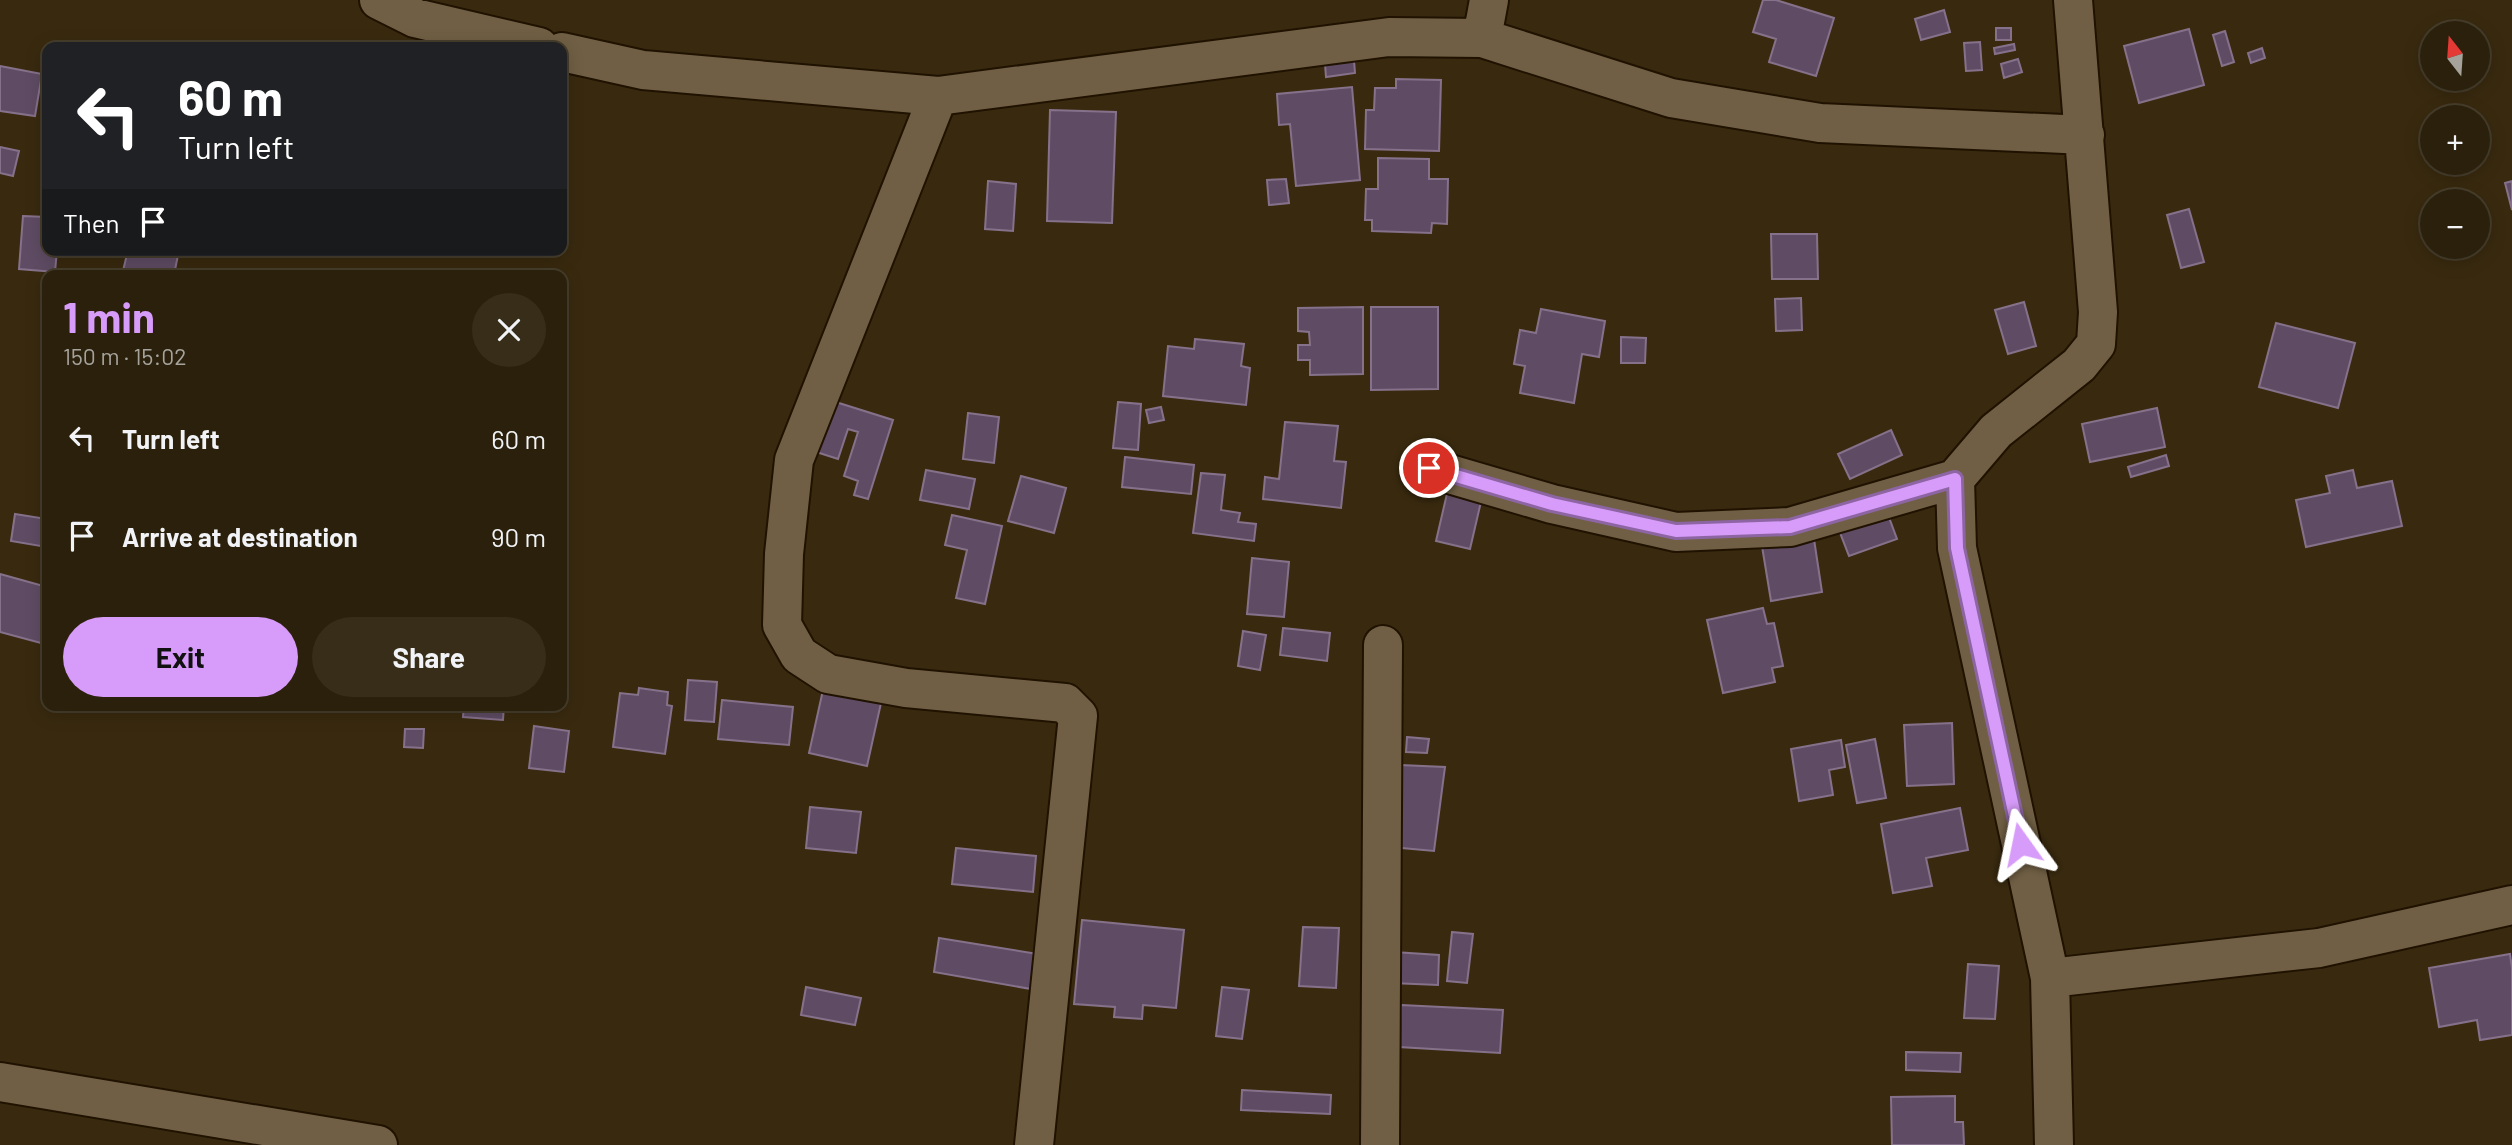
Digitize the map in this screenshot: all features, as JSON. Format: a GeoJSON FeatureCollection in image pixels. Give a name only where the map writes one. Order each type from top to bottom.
{"type":"FeatureCollection","features":[{"type":"Feature","properties":{"kind":"street"},"geometry":{"type":"LineString","coordinates":[[379,0],[415,18],[518,42]]}},
{"type":"Feature","properties":{"kind":"street"},"geometry":{"type":"LineString","coordinates":[[1482,38],[1489,0]]}},
{"type":"Feature","properties":{"kind":"street"},"geometry":{"type":"LineString","coordinates":[[1429,468],[1552,504],[1676,531],[1790,527],[1955,479],[1996,431],[2079,365],[2096,344],[2098,312],[2073,0]]}},
{"type":"Feature","properties":{"kind":"street"},"geometry":{"type":"LineString","coordinates":[[567,53],[643,70],[938,96],[1389,37],[1482,38],[1671,98],[1820,123],[2085,135]]}},
{"type":"Feature","properties":{"kind":"street"},"geometry":{"type":"LineString","coordinates":[[938,96],[794,460],[784,554],[782,625],[799,654],[828,674],[906,688],[1065,703],[1078,716],[1034,1145]]}},
{"type":"Feature","properties":{"kind":"street"},"geometry":{"type":"LineString","coordinates":[[1955,479],[1957,548],[2050,978],[2054,1145]]}},
{"type":"Feature","properties":{"kind":"street"},"geometry":{"type":"LineString","coordinates":[[1380,1145],[1384,645]]}},
{"type":"Feature","properties":{"kind":"street"},"geometry":{"type":"LineString","coordinates":[[2050,978],[2319,948],[2512,905]]}},
{"type":"Feature","properties":{"kind":"street"},"geometry":{"type":"LineString","coordinates":[[0,1082],[377,1145]]}},
{"type":"Feature","properties":{"kind":"building"},"geometry":{"type":"Polygon","coordinates":[[[1763,0],[1776,0],[1834,18],[1816,76],[1769,62],[1776,39],[1753,32],[1763,0]]]}},
{"type":"Feature","properties":{"kind":"building"},"geometry":{"type":"Polygon","coordinates":[[[1944,10],[1950,32],[1921,40],[1915,19],[1944,10]]]}},
{"type":"Feature","properties":{"kind":"building"},"geometry":{"type":"Polygon","coordinates":[[[1996,28],[2011,28],[2011,40],[1996,40],[1996,28]]]}},
{"type":"Feature","properties":{"kind":"building"},"geometry":{"type":"Polygon","coordinates":[[[2189,29],[2204,85],[2139,103],[2124,46],[2189,29]]]}},
{"type":"Feature","properties":{"kind":"building"},"geometry":{"type":"Polygon","coordinates":[[[2225,31],[2234,62],[2222,66],[2213,35],[2225,31]]]}},
{"type":"Feature","properties":{"kind":"building"},"geometry":{"type":"Polygon","coordinates":[[[1980,42],[1982,70],[1966,71],[1964,43],[1980,42]]]}},
{"type":"Feature","properties":{"kind":"building"},"geometry":{"type":"Polygon","coordinates":[[[2014,44],[2015,50],[1995,54],[1994,48],[2014,44]]]}},
{"type":"Feature","properties":{"kind":"building"},"geometry":{"type":"Polygon","coordinates":[[[1353,48],[1355,73],[1326,77],[1324,51],[1353,48]]]}},
{"type":"Feature","properties":{"kind":"building"},"geometry":{"type":"Polygon","coordinates":[[[2262,48],[2265,58],[2251,63],[2248,53],[2262,48]]]}},
{"type":"Feature","properties":{"kind":"building"},"geometry":{"type":"Polygon","coordinates":[[[2018,59],[2022,72],[2004,78],[2001,64],[2018,59]]]}},
{"type":"Feature","properties":{"kind":"building"},"geometry":{"type":"Polygon","coordinates":[[[0,66],[42,74],[35,116],[0,111],[0,66]]]}},
{"type":"Feature","properties":{"kind":"building"},"geometry":{"type":"Polygon","coordinates":[[[1396,79],[1441,80],[1439,151],[1365,149],[1366,110],[1374,110],[1375,88],[1396,88],[1396,79]]]}},
{"type":"Feature","properties":{"kind":"building"},"geometry":{"type":"Polygon","coordinates":[[[1352,87],[1360,180],[1296,186],[1290,124],[1279,125],[1277,94],[1352,87]]]}},
{"type":"Feature","properties":{"kind":"building"},"geometry":{"type":"Polygon","coordinates":[[[1050,110],[1116,112],[1112,223],[1047,221],[1050,110]]]}},
{"type":"Feature","properties":{"kind":"building"},"geometry":{"type":"Polygon","coordinates":[[[0,147],[19,151],[13,176],[0,173],[0,147]]]}},
{"type":"Feature","properties":{"kind":"building"},"geometry":{"type":"Polygon","coordinates":[[[1378,158],[1429,159],[1429,179],[1448,179],[1447,224],[1432,223],[1431,233],[1372,231],[1372,220],[1365,220],[1366,189],[1378,189],[1378,158]]]}},
{"type":"Feature","properties":{"kind":"building"},"geometry":{"type":"Polygon","coordinates":[[[1286,179],[1289,203],[1269,205],[1267,180],[1286,179]]]}},
{"type":"Feature","properties":{"kind":"building"},"geometry":{"type":"Polygon","coordinates":[[[988,181],[1016,184],[1013,231],[985,229],[988,181]]]}},
{"type":"Feature","properties":{"kind":"building"},"geometry":{"type":"Polygon","coordinates":[[[2512,181],[2512,210],[2505,183],[2512,181]]]}},
{"type":"Feature","properties":{"kind":"building"},"geometry":{"type":"Polygon","coordinates":[[[2189,209],[2204,262],[2181,268],[2167,215],[2189,209]]]}},
{"type":"Feature","properties":{"kind":"building"},"geometry":{"type":"Polygon","coordinates":[[[23,216],[42,217],[42,256],[56,256],[55,270],[19,269],[23,216]]]}},
{"type":"Feature","properties":{"kind":"building"},"geometry":{"type":"Polygon","coordinates":[[[1771,234],[1817,234],[1818,279],[1772,279],[1771,234]]]}},
{"type":"Feature","properties":{"kind":"building"},"geometry":{"type":"Polygon","coordinates":[[[127,256],[178,256],[175,270],[123,270],[127,256]]]}},
{"type":"Feature","properties":{"kind":"building"},"geometry":{"type":"Polygon","coordinates":[[[1801,298],[1802,330],[1776,331],[1775,299],[1801,298]]]}},
{"type":"Feature","properties":{"kind":"building"},"geometry":{"type":"Polygon","coordinates":[[[2024,302],[2036,346],[2008,354],[1995,310],[2024,302]]]}},
{"type":"Feature","properties":{"kind":"building"},"geometry":{"type":"Polygon","coordinates":[[[1363,307],[1363,374],[1310,375],[1310,360],[1298,360],[1298,345],[1310,345],[1309,332],[1298,331],[1298,308],[1363,307]]]}},
{"type":"Feature","properties":{"kind":"building"},"geometry":{"type":"Polygon","coordinates":[[[1371,307],[1438,307],[1438,389],[1371,390],[1371,307]]]}},
{"type":"Feature","properties":{"kind":"building"},"geometry":{"type":"Polygon","coordinates":[[[1541,309],[1605,321],[1599,357],[1582,354],[1574,403],[1520,393],[1525,366],[1514,364],[1520,330],[1536,333],[1541,309]]]}},
{"type":"Feature","properties":{"kind":"building"},"geometry":{"type":"Polygon","coordinates":[[[2276,323],[2355,343],[2338,408],[2259,387],[2276,323]]]}},
{"type":"Feature","properties":{"kind":"building"},"geometry":{"type":"Polygon","coordinates":[[[1621,337],[1646,338],[1645,363],[1621,363],[1621,337]]]}},
{"type":"Feature","properties":{"kind":"building"},"geometry":{"type":"Polygon","coordinates":[[[1195,339],[1244,344],[1241,366],[1250,368],[1246,405],[1163,396],[1168,346],[1194,349],[1195,339]]]}},
{"type":"Feature","properties":{"kind":"building"},"geometry":{"type":"Polygon","coordinates":[[[823,398],[893,420],[868,499],[854,495],[858,481],[844,476],[858,432],[848,429],[838,459],[807,449],[823,398]]]}},
{"type":"Feature","properties":{"kind":"building"},"geometry":{"type":"Polygon","coordinates":[[[1118,402],[1141,404],[1138,450],[1113,448],[1118,402]]]}},
{"type":"Feature","properties":{"kind":"building"},"geometry":{"type":"Polygon","coordinates":[[[1161,407],[1164,420],[1149,423],[1146,410],[1161,407]]]}},
{"type":"Feature","properties":{"kind":"building"},"geometry":{"type":"Polygon","coordinates":[[[2157,408],[2165,447],[2090,462],[2082,424],[2157,408]]]}},
{"type":"Feature","properties":{"kind":"building"},"geometry":{"type":"Polygon","coordinates":[[[968,413],[999,417],[994,463],[963,459],[968,413]]]}},
{"type":"Feature","properties":{"kind":"building"},"geometry":{"type":"Polygon","coordinates":[[[1285,422],[1338,426],[1334,461],[1346,462],[1341,508],[1263,499],[1265,477],[1279,479],[1285,422]]]}},
{"type":"Feature","properties":{"kind":"building"},"geometry":{"type":"Polygon","coordinates":[[[1891,430],[1902,455],[1850,479],[1838,454],[1891,430]]]}},
{"type":"Feature","properties":{"kind":"building"},"geometry":{"type":"Polygon","coordinates":[[[2166,455],[2169,466],[2131,477],[2128,467],[2166,455]]]}},
{"type":"Feature","properties":{"kind":"building"},"geometry":{"type":"Polygon","coordinates":[[[1125,457],[1194,465],[1191,494],[1122,487],[1125,457]]]}},
{"type":"Feature","properties":{"kind":"building"},"geometry":{"type":"Polygon","coordinates":[[[926,470],[975,479],[969,509],[920,500],[926,470]]]}},
{"type":"Feature","properties":{"kind":"building"},"geometry":{"type":"Polygon","coordinates":[[[2353,470],[2357,488],[2392,481],[2402,526],[2306,547],[2296,500],[2330,493],[2326,476],[2353,470]]]}},
{"type":"Feature","properties":{"kind":"building"},"geometry":{"type":"Polygon","coordinates":[[[1201,473],[1225,475],[1221,510],[1240,513],[1238,522],[1256,524],[1254,541],[1193,533],[1201,473]]]}},
{"type":"Feature","properties":{"kind":"building"},"geometry":{"type":"Polygon","coordinates":[[[1021,476],[1066,488],[1054,533],[1008,521],[1021,476]]]}},
{"type":"Feature","properties":{"kind":"building"},"geometry":{"type":"Polygon","coordinates":[[[1449,485],[1483,493],[1470,549],[1436,541],[1449,485]]]}},
{"type":"Feature","properties":{"kind":"building"},"geometry":{"type":"Polygon","coordinates":[[[1887,512],[1897,539],[1849,556],[1839,530],[1887,512]]]}},
{"type":"Feature","properties":{"kind":"building"},"geometry":{"type":"Polygon","coordinates":[[[15,514],[42,518],[42,546],[11,541],[15,514]]]}},
{"type":"Feature","properties":{"kind":"building"},"geometry":{"type":"Polygon","coordinates":[[[952,515],[1002,526],[985,604],[956,598],[967,550],[945,545],[952,515]]]}},
{"type":"Feature","properties":{"kind":"building"},"geometry":{"type":"Polygon","coordinates":[[[1812,526],[1822,592],[1771,601],[1760,534],[1812,526]]]}},
{"type":"Feature","properties":{"kind":"building"},"geometry":{"type":"Polygon","coordinates":[[[1252,558],[1289,562],[1284,617],[1247,614],[1252,558]]]}},
{"type":"Feature","properties":{"kind":"building"},"geometry":{"type":"Polygon","coordinates":[[[0,574],[42,586],[41,643],[0,632],[0,574]]]}},
{"type":"Feature","properties":{"kind":"building"},"geometry":{"type":"Polygon","coordinates":[[[1763,608],[1767,624],[1774,623],[1783,666],[1772,668],[1775,682],[1723,693],[1707,620],[1763,608]]]}},
{"type":"Feature","properties":{"kind":"building"},"geometry":{"type":"Polygon","coordinates":[[[1283,628],[1330,633],[1327,661],[1280,655],[1283,628]]]}},
{"type":"Feature","properties":{"kind":"building"},"geometry":{"type":"Polygon","coordinates":[[[1243,631],[1266,635],[1260,670],[1238,666],[1243,631]]]}},
{"type":"Feature","properties":{"kind":"building"},"geometry":{"type":"Polygon","coordinates":[[[688,680],[717,682],[714,722],[685,720],[688,680]]]}},
{"type":"Feature","properties":{"kind":"building"},"geometry":{"type":"Polygon","coordinates":[[[639,688],[668,692],[667,705],[672,706],[665,754],[613,747],[620,693],[638,695],[639,688]]]}},
{"type":"Feature","properties":{"kind":"building"},"geometry":{"type":"Polygon","coordinates":[[[823,690],[881,703],[867,766],[809,753],[823,690]]]}},
{"type":"Feature","properties":{"kind":"building"},"geometry":{"type":"Polygon","coordinates":[[[722,700],[793,707],[789,745],[718,739],[722,700]]]}},
{"type":"Feature","properties":{"kind":"building"},"geometry":{"type":"Polygon","coordinates":[[[464,711],[504,711],[503,720],[463,717],[464,711]]]}},
{"type":"Feature","properties":{"kind":"building"},"geometry":{"type":"Polygon","coordinates":[[[1952,723],[1954,784],[1907,786],[1904,725],[1952,723]]]}},
{"type":"Feature","properties":{"kind":"building"},"geometry":{"type":"Polygon","coordinates":[[[534,726],[569,731],[564,772],[529,768],[534,726]]]}},
{"type":"Feature","properties":{"kind":"building"},"geometry":{"type":"Polygon","coordinates":[[[405,729],[424,729],[423,748],[404,747],[405,729]]]}},
{"type":"Feature","properties":{"kind":"building"},"geometry":{"type":"Polygon","coordinates":[[[1407,737],[1429,739],[1427,753],[1406,752],[1407,737]]]}},
{"type":"Feature","properties":{"kind":"building"},"geometry":{"type":"Polygon","coordinates":[[[1875,739],[1886,798],[1857,803],[1846,745],[1875,739]]]}},
{"type":"Feature","properties":{"kind":"building"},"geometry":{"type":"Polygon","coordinates":[[[1841,740],[1845,767],[1829,770],[1833,795],[1799,801],[1791,749],[1841,740]]]}},
{"type":"Feature","properties":{"kind":"building"},"geometry":{"type":"Polygon","coordinates":[[[1400,765],[1445,767],[1434,851],[1391,847],[1400,765]]]}},
{"type":"Feature","properties":{"kind":"building"},"geometry":{"type":"Polygon","coordinates":[[[810,807],[861,812],[856,853],[806,848],[810,807]]]}},
{"type":"Feature","properties":{"kind":"building"},"geometry":{"type":"Polygon","coordinates":[[[1960,808],[1968,850],[1926,858],[1932,886],[1893,893],[1881,824],[1960,808]]]}},
{"type":"Feature","properties":{"kind":"building"},"geometry":{"type":"Polygon","coordinates":[[[956,848],[1036,856],[1033,892],[952,884],[956,848]]]}},
{"type":"Feature","properties":{"kind":"building"},"geometry":{"type":"Polygon","coordinates":[[[1082,920],[1184,930],[1176,1008],[1143,1005],[1142,1019],[1114,1017],[1115,1007],[1074,1004],[1082,920]]]}},
{"type":"Feature","properties":{"kind":"building"},"geometry":{"type":"Polygon","coordinates":[[[1303,927],[1339,928],[1336,988],[1299,986],[1303,927]]]}},
{"type":"Feature","properties":{"kind":"building"},"geometry":{"type":"Polygon","coordinates":[[[1452,932],[1473,934],[1467,983],[1447,981],[1452,932]]]}},
{"type":"Feature","properties":{"kind":"building"},"geometry":{"type":"Polygon","coordinates":[[[939,938],[1038,954],[1031,989],[934,972],[939,938]]]}},
{"type":"Feature","properties":{"kind":"building"},"geometry":{"type":"Polygon","coordinates":[[[1394,952],[1439,955],[1438,985],[1392,983],[1394,952]]]}},
{"type":"Feature","properties":{"kind":"building"},"geometry":{"type":"Polygon","coordinates":[[[2510,954],[2512,1035],[2480,1040],[2477,1020],[2439,1027],[2429,968],[2510,954]]]}},
{"type":"Feature","properties":{"kind":"building"},"geometry":{"type":"Polygon","coordinates":[[[1968,964],[1999,966],[1995,1019],[1964,1018],[1968,964]]]}},
{"type":"Feature","properties":{"kind":"building"},"geometry":{"type":"Polygon","coordinates":[[[806,987],[861,998],[855,1025],[801,1015],[806,987]]]}},
{"type":"Feature","properties":{"kind":"building"},"geometry":{"type":"Polygon","coordinates":[[[1222,987],[1249,990],[1242,1039],[1216,1036],[1222,987]]]}},
{"type":"Feature","properties":{"kind":"building"},"geometry":{"type":"Polygon","coordinates":[[[1401,1005],[1503,1010],[1500,1053],[1399,1047],[1401,1005]]]}},
{"type":"Feature","properties":{"kind":"building"},"geometry":{"type":"Polygon","coordinates":[[[1906,1052],[1961,1053],[1960,1072],[1906,1070],[1906,1052]]]}},
{"type":"Feature","properties":{"kind":"building"},"geometry":{"type":"Polygon","coordinates":[[[1242,1090],[1331,1095],[1330,1114],[1241,1110],[1242,1090]]]}},
{"type":"Feature","properties":{"kind":"building"},"geometry":{"type":"Polygon","coordinates":[[[1955,1096],[1955,1122],[1963,1122],[1964,1145],[1892,1145],[1891,1097],[1955,1096]]]}},
{"type":"Feature","properties":{"kind":"route"},"geometry":{"type":"LineString","coordinates":[[1429,468],[1552,504],[1676,531],[1790,527],[1955,479],[1957,548],[2021,844]]}}]}
